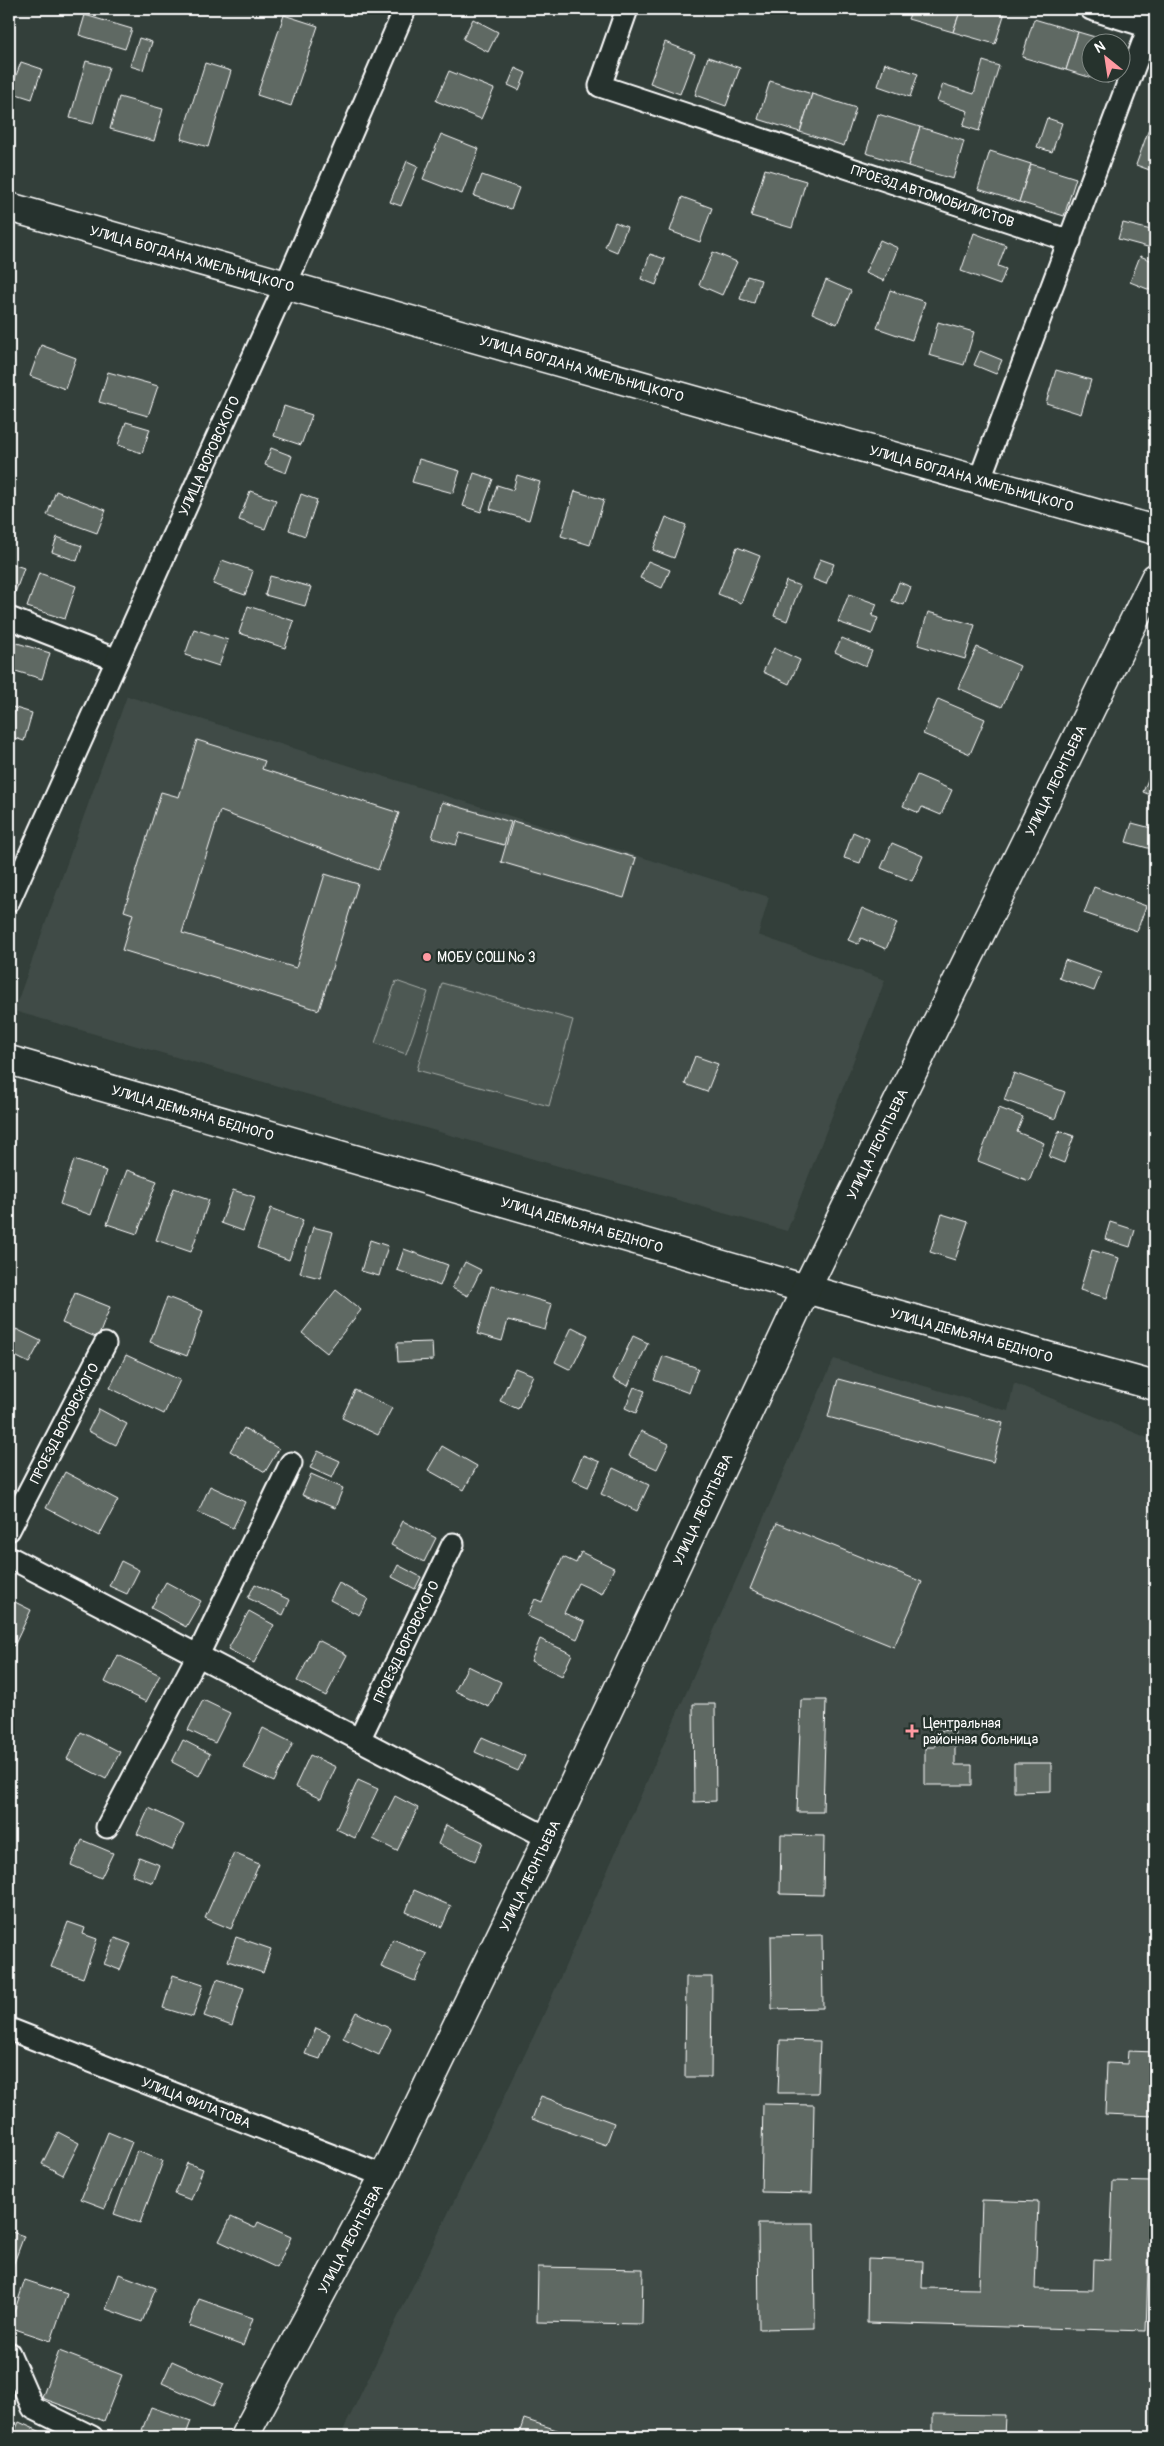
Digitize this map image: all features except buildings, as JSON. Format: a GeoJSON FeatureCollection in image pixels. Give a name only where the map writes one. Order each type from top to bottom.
{"type":"FeatureCollection","features":[{"type":"Feature","properties":{"kind":"street","name":"УЛИЦА ВОРОВСКОГО"},"geometry":{"type":"LineString","coordinates":[[9,901],[286,284],[404,9]]}},
{"type":"Feature","properties":{"kind":"street","name":"ПРОЕЗД АВТОМОБИЛИСТОВ"},"geometry":{"type":"LineString","coordinates":[[627,9],[600,86],[1070,241]]}},
{"type":"Feature","properties":{"kind":"street"},"geometry":{"type":"LineString","coordinates":[[979,481],[1152,18],[1091,9]]}},
{"type":"Feature","properties":{"kind":"street","name":"УЛИЦА БОГДАНА ХМЕЛЬНИЦКОГО"},"geometry":{"type":"LineString","coordinates":[[9,207],[1155,530]]}},
{"type":"Feature","properties":{"kind":"street","name":"УЛИЦА ЛЕОНТЬЕВА"},"geometry":{"type":"LineString","coordinates":[[244,2437],[384,2176],[548,1838],[806,1289],[1155,578]]}},
{"type":"Feature","properties":{"kind":"street"},"geometry":{"type":"LineString","coordinates":[[9,618],[117,660]]}},
{"type":"Feature","properties":{"kind":"street","name":"УЛИЦА ДЕМЬЯНА БЕДНОГО"},"geometry":{"type":"LineString","coordinates":[[9,1060],[806,1289],[1155,1386]]}},
{"type":"Feature","properties":{"kind":"street","name":"ПРОЕЗД ВОРОВСКОГО"},"geometry":{"type":"LineString","coordinates":[[9,1530],[105,1344]]}},
{"type":"Feature","properties":{"kind":"street"},"geometry":{"type":"LineString","coordinates":[[107,1827],[198,1655],[291,1463]]}},
{"type":"Feature","properties":{"kind":"street","name":"ПРОЕЗД ВОРОВСКОГО"},"geometry":{"type":"LineString","coordinates":[[359,1740],[453,1544]]}},
{"type":"Feature","properties":{"kind":"street"},"geometry":{"type":"LineString","coordinates":[[9,1557],[548,1838]]}},
{"type":"Feature","properties":{"kind":"street","name":"УЛИЦА ФИЛАТОВА"},"geometry":{"type":"LineString","coordinates":[[9,2029],[384,2176]]}},
{"type":"Feature","properties":{"kind":"street"},"geometry":{"type":"LineString","coordinates":[[9,2353],[33,2408],[92,2437]]}},
{"type":"Feature","properties":{"kind":"shaded area","name":"МОБУ СОШ № 3"},"geometry":{"type":"Polygon","coordinates":[[[127,696],[769,897],[758,935],[885,980],[787,1231],[14,1011],[127,696]]]}},
{"type":"Feature","properties":{"kind":"shaded area"},"geometry":{"type":"Polygon","coordinates":[[[396,981],[428,992],[406,1054],[375,1043],[396,981]]]}},
{"type":"Feature","properties":{"kind":"shaded area"},"geometry":{"type":"Polygon","coordinates":[[[442,983],[573,1020],[549,1106],[417,1070],[442,983]]]}},
{"type":"Feature","properties":{"kind":"shaded area","name":"Центральная районная больница"},"geometry":{"type":"Polygon","coordinates":[[[834,1359],[1008,1411],[1014,1383],[1155,1441],[1155,2437],[340,2437],[541,2021],[834,1359]]]}},
{"type":"Feature","properties":{"kind":"place","name":"МОБУ СОШ № 3"},"geometry":{"type":"Point","coordinates":[427,957]}},
{"type":"Feature","properties":{"kind":"place","name":"Центральная районная больница"},"geometry":{"type":"Point","coordinates":[912,1731]}}]}
